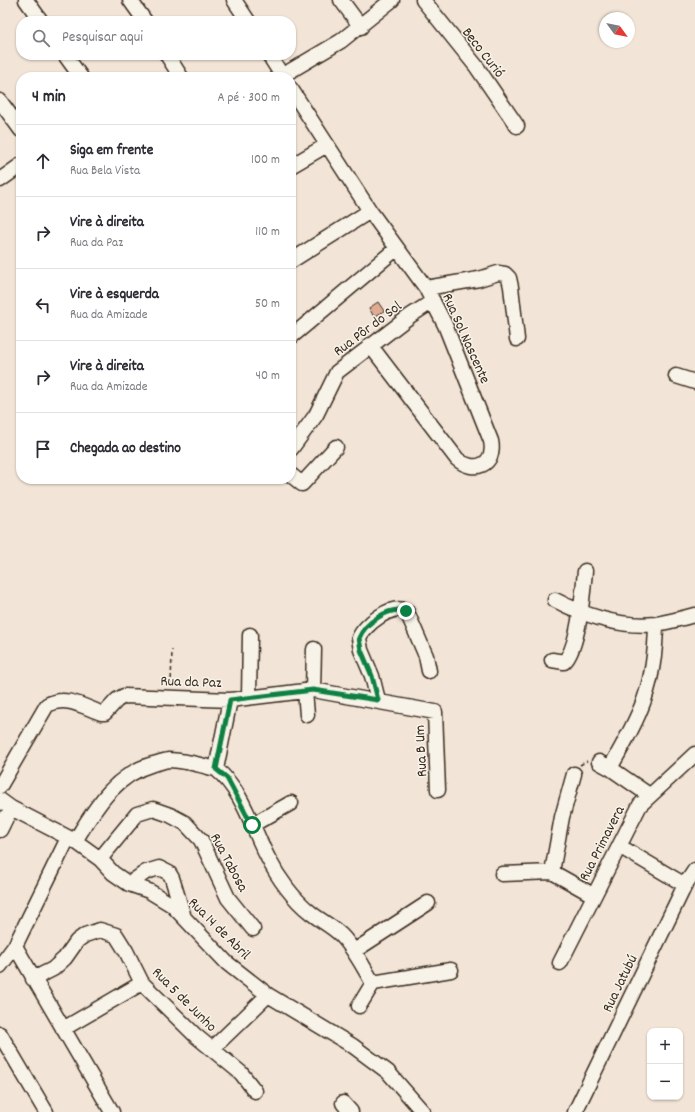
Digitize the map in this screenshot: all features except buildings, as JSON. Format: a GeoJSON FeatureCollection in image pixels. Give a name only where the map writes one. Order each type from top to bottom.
{"type":"FeatureCollection","features":[{"type":"Feature","properties":{"kind":"street"},"geometry":{"type":"LineString","coordinates":[[26,0],[37,16]]}},
{"type":"Feature","properties":{"kind":"street"},"geometry":{"type":"LineString","coordinates":[[130,0],[141,16]]}},
{"type":"Feature","properties":{"kind":"street"},"geometry":{"type":"LineString","coordinates":[[234,0],[245,16]]}},
{"type":"Feature","properties":{"kind":"street"},"geometry":{"type":"LineString","coordinates":[[341,0],[361,27]]}},
{"type":"Feature","properties":{"kind":"street"},"geometry":{"type":"LineString","coordinates":[[289,72],[341,41],[361,27],[392,0]]}},
{"type":"Feature","properties":{"kind":"street","name":"Beco Curió"},"geometry":{"type":"LineString","coordinates":[[422,0],[476,66],[517,126]]}},
{"type":"Feature","properties":{"kind":"street"},"geometry":{"type":"LineString","coordinates":[[69,60],[77,72]]}},
{"type":"Feature","properties":{"kind":"street"},"geometry":{"type":"LineString","coordinates":[[170,60],[178,72]]}},
{"type":"Feature","properties":{"kind":"street"},"geometry":{"type":"LineString","coordinates":[[272,60],[280,72]]}},
{"type":"Feature","properties":{"kind":"street","name":"Rua Sol Nascente"},"geometry":{"type":"LineString","coordinates":[[296,97],[370,211],[396,249],[426,288],[445,325],[491,441],[491,456],[483,464],[474,467],[467,466],[457,459],[370,345]]}},
{"type":"Feature","properties":{"kind":"street"},"geometry":{"type":"LineString","coordinates":[[2,110],[16,125]]}},
{"type":"Feature","properties":{"kind":"street"},"geometry":{"type":"LineString","coordinates":[[296,163],[327,144]]}},
{"type":"Feature","properties":{"kind":"street"},"geometry":{"type":"LineString","coordinates":[[0,180],[16,169]]}},
{"type":"Feature","properties":{"kind":"street"},"geometry":{"type":"LineString","coordinates":[[296,258],[370,211]]}},
{"type":"Feature","properties":{"kind":"street"},"geometry":{"type":"LineString","coordinates":[[296,333],[396,249]]}},
{"type":"Feature","properties":{"kind":"street"},"geometry":{"type":"LineString","coordinates":[[426,288],[478,279],[498,273],[505,274],[509,278],[511,287],[517,339]]}},
{"type":"Feature","properties":{"kind":"street","name":"Rua Pôr do Sol"},"geometry":{"type":"LineString","coordinates":[[296,442],[316,415],[337,372],[370,345],[433,301]]}},
{"type":"Feature","properties":{"kind":"street"},"geometry":{"type":"LineString","coordinates":[[676,376],[695,382]]}},
{"type":"Feature","properties":{"kind":"street"},"geometry":{"type":"LineString","coordinates":[[296,479],[302,484],[336,447]]}},
{"type":"Feature","properties":{"kind":"street"},"geometry":{"type":"LineString","coordinates":[[552,660],[562,663],[568,657],[581,613],[585,571]]}},
{"type":"Feature","properties":{"kind":"street"},"geometry":{"type":"LineString","coordinates":[[555,600],[581,613],[624,624],[656,624],[695,615]]}},
{"type":"Feature","properties":{"kind":"street"},"geometry":{"type":"LineString","coordinates":[[378,700],[372,676],[359,643],[360,634],[371,622],[395,610],[406,611],[414,625],[426,656],[429,671]]}},
{"type":"Feature","properties":{"kind":"street"},"geometry":{"type":"LineString","coordinates":[[649,795],[605,765],[637,720],[650,687],[654,664],[656,624]]}},
{"type":"Feature","properties":{"kind":"street"},"geometry":{"type":"LineString","coordinates":[[249,697],[250,635]]}},
{"type":"Feature","properties":{"kind":"street"},"geometry":{"type":"LineString","coordinates":[[307,715],[314,649]]}},
{"type":"Feature","properties":{"kind":"street","name":"Rua da Paz"},"geometry":{"type":"LineString","coordinates":[[0,786],[47,705],[56,700],[64,700],[101,713],[106,713],[116,700],[124,696],[230,700],[309,690],[378,700],[435,712]]}},
{"type":"Feature","properties":{"kind":"street"},"geometry":{"type":"LineString","coordinates":[[216,769],[230,700]]}},
{"type":"Feature","properties":{"kind":"street","name":"Rua B Um"},"geometry":{"type":"LineString","coordinates":[[435,712],[438,790]]}},
{"type":"Feature","properties":{"kind":"street","name":"Rua Primavera"},"geometry":{"type":"LineString","coordinates":[[560,963],[640,805],[649,795],[695,754]]}},
{"type":"Feature","properties":{"kind":"street"},"geometry":{"type":"LineString","coordinates":[[0,966],[16,946],[72,839],[100,802],[114,786],[144,767],[167,760],[193,763],[216,769],[227,778],[268,859],[295,898],[311,914],[327,923],[341,935],[354,951],[373,983]]}},
{"type":"Feature","properties":{"kind":"street"},"geometry":{"type":"LineString","coordinates":[[552,872],[562,817],[574,774]]}},
{"type":"Feature","properties":{"kind":"street"},"geometry":{"type":"LineString","coordinates":[[252,825],[291,803]]}},
{"type":"Feature","properties":{"kind":"street"},"geometry":{"type":"LineString","coordinates":[[0,830],[6,804]]}},
{"type":"Feature","properties":{"kind":"street","name":"Rua 14 de Abril"},"geometry":{"type":"LineString","coordinates":[[6,804],[72,839],[100,859],[113,873],[129,884],[149,891],[172,905],[184,915],[227,963],[268,995],[353,1046],[388,1072],[423,1112]]}},
{"type":"Feature","properties":{"kind":"street","name":"Rua Tabosa"},"geometry":{"type":"LineString","coordinates":[[100,859],[137,814],[153,809],[170,815],[185,823],[201,840],[228,898],[253,928]]}},
{"type":"Feature","properties":{"kind":"street"},"geometry":{"type":"LineString","coordinates":[[619,846],[685,885]]}},
{"type":"Feature","properties":{"kind":"street"},"geometry":{"type":"LineString","coordinates":[[129,884],[146,872],[159,868],[169,873],[184,915]]}},
{"type":"Feature","properties":{"kind":"street","name":"Rua Jatubú"},"geometry":{"type":"LineString","coordinates":[[575,1112],[685,885],[695,870]]}},
{"type":"Feature","properties":{"kind":"street"},"geometry":{"type":"LineString","coordinates":[[502,874],[552,872],[594,895]]}},
{"type":"Feature","properties":{"kind":"street"},"geometry":{"type":"LineString","coordinates":[[354,951],[428,904]]}},
{"type":"Feature","properties":{"kind":"street","name":"Rua 5 de Junho"},"geometry":{"type":"LineString","coordinates":[[33,979],[53,969],[65,958],[77,941],[85,935],[100,930],[116,935],[142,983],[196,1036],[241,1073],[255,1091]]}},
{"type":"Feature","properties":{"kind":"street"},"geometry":{"type":"LineString","coordinates":[[16,946],[33,979],[112,1112]]}},
{"type":"Feature","properties":{"kind":"street"},"geometry":{"type":"LineString","coordinates":[[359,1006],[373,983],[451,970]]}},
{"type":"Feature","properties":{"kind":"street"},"geometry":{"type":"LineString","coordinates":[[63,1028],[142,983]]}},
{"type":"Feature","properties":{"kind":"street"},"geometry":{"type":"LineString","coordinates":[[212,1049],[268,995]]}},
{"type":"Feature","properties":{"kind":"street"},"geometry":{"type":"LineString","coordinates":[[0,1034],[46,1112]]}},
{"type":"Feature","properties":{"kind":"path"},"geometry":{"type":"LineString","coordinates":[[170,698],[172,650]]}},
{"type":"Feature","properties":{"kind":"path"},"geometry":{"type":"LineString","coordinates":[[574,774],[581,763],[586,761],[605,765]]}},
{"type":"Feature","properties":{"kind":"route"},"geometry":{"type":"LineString","coordinates":[[252,825],[227,778],[216,769],[230,700],[313,690],[378,700],[372,676],[359,643],[360,634],[371,622],[382,616],[395,610],[406,611]]}}]}
